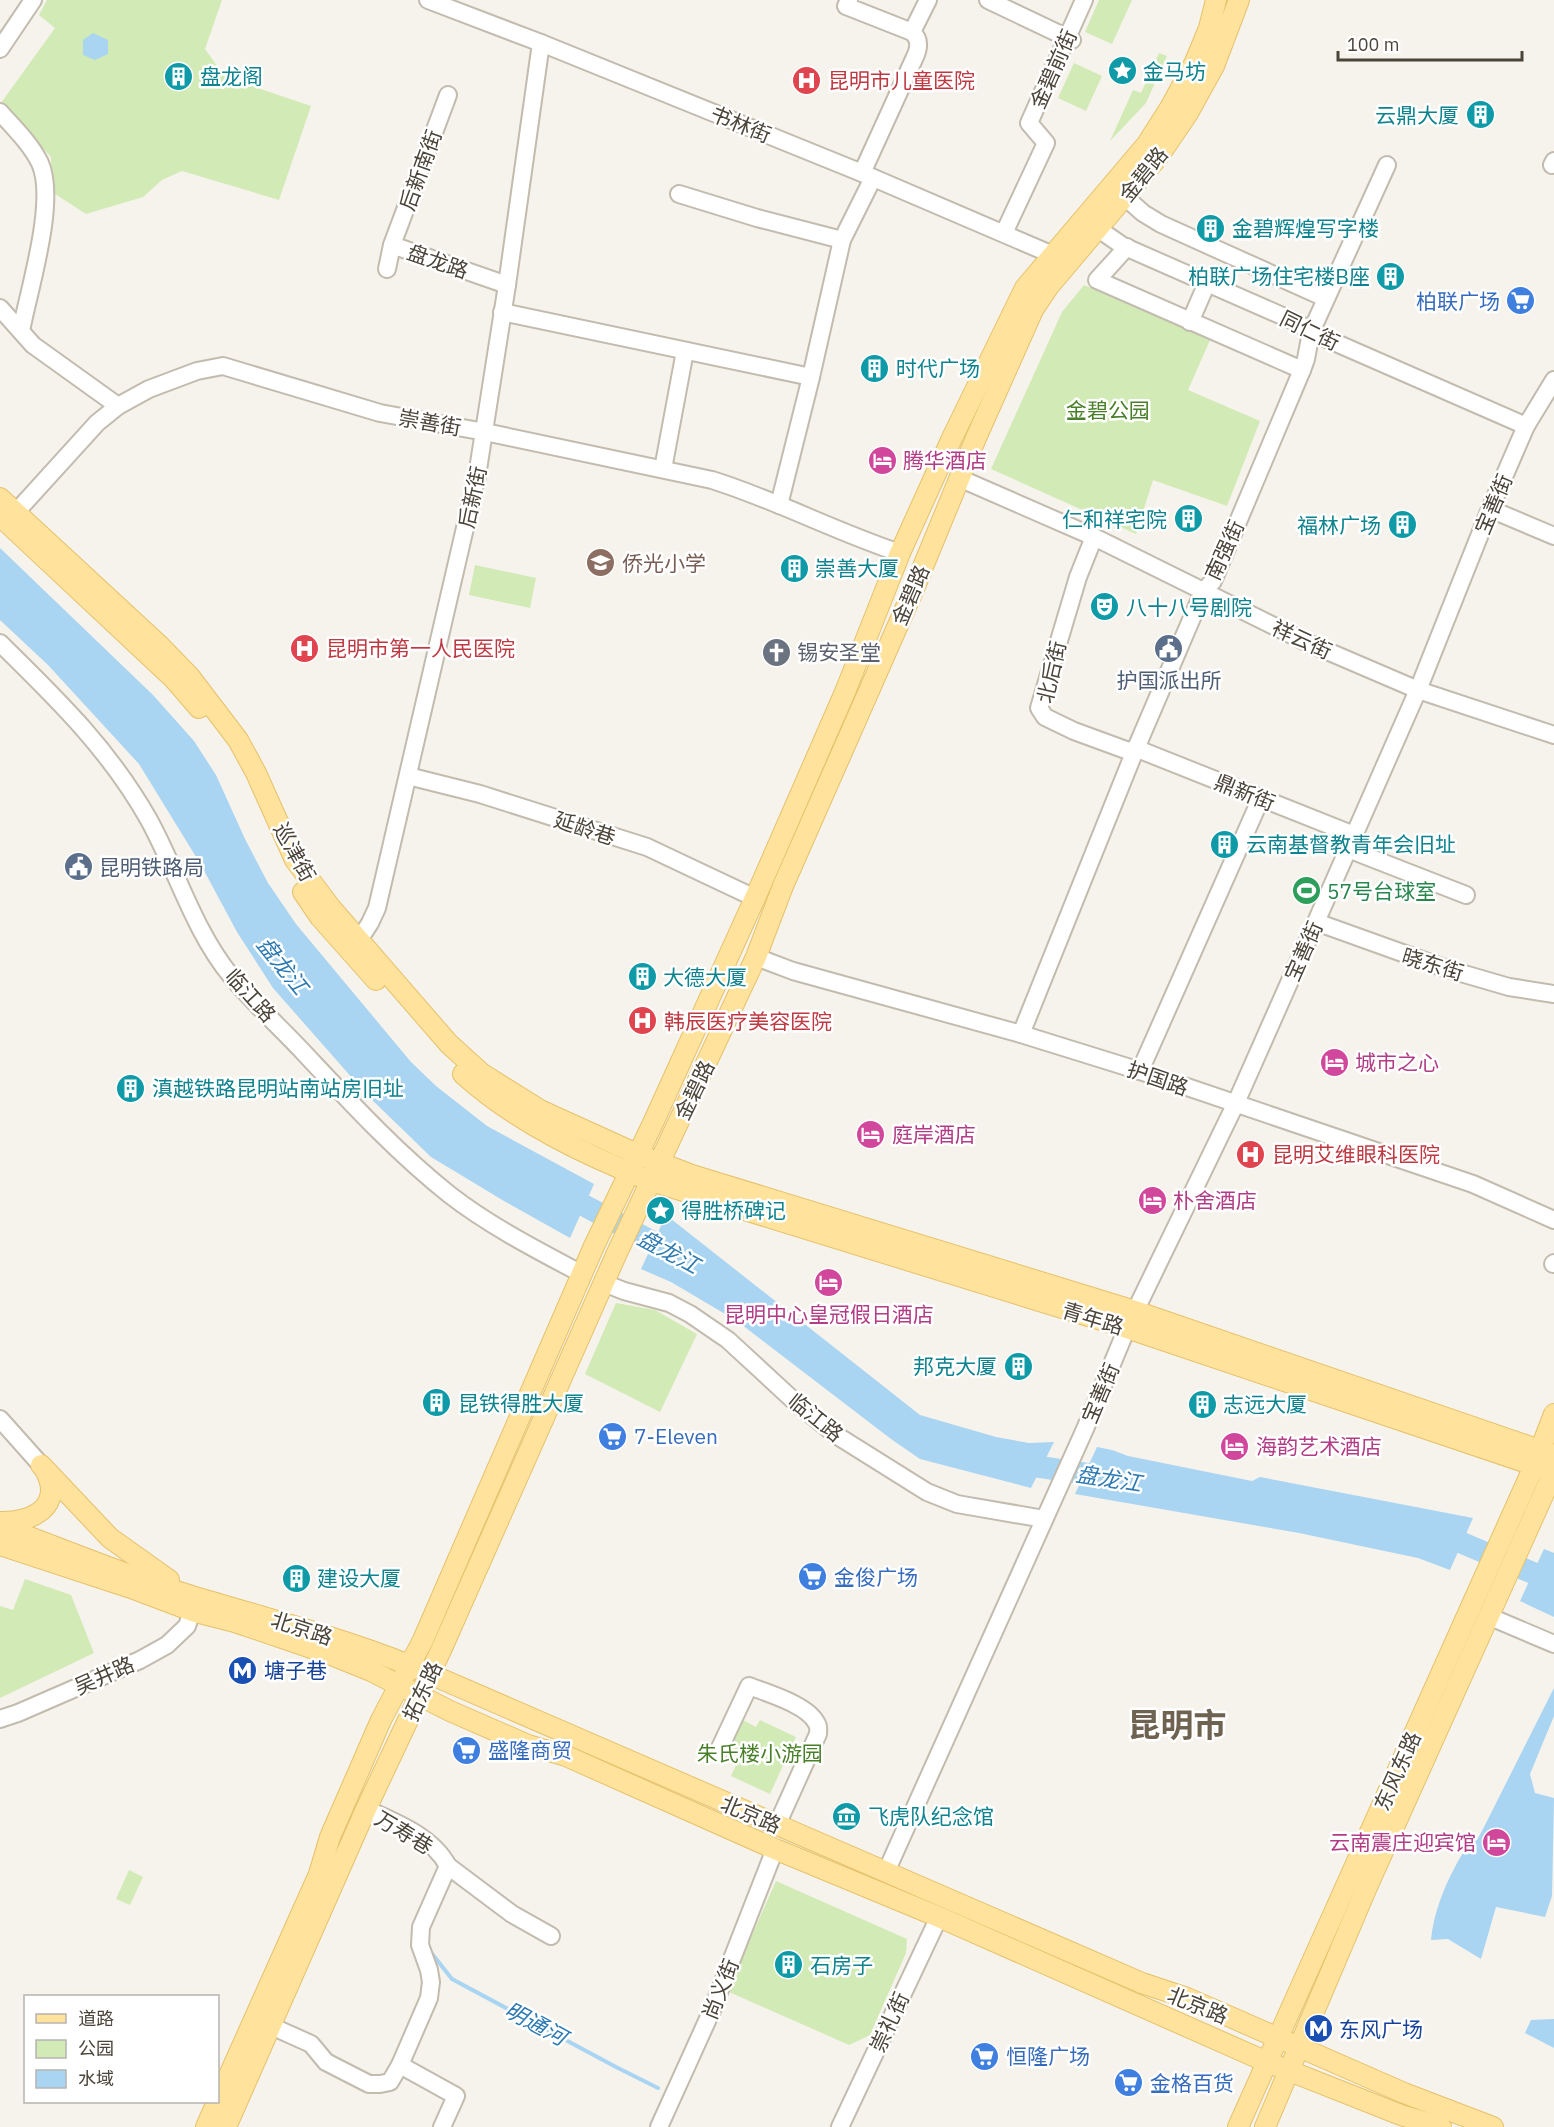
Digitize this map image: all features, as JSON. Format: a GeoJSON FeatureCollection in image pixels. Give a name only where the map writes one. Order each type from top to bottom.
{"type":"FeatureCollection","features":[{"type":"Feature","properties":{"kind":"main road","name":"金碧路"},"geometry":{"type":"LineString","coordinates":[[594,1246],[755,898],[845,692],[900,553],[952,438],[1025,288],[1147,144],[1195,62],[1209,28],[1216,0]]}},
{"type":"Feature","properties":{"kind":"main road","name":"金碧路"},"geometry":{"type":"LineString","coordinates":[[616,1255],[756,957],[783,886],[1033,310],[1048,286],[1158,157],[1188,113],[1214,66],[1239,0]]}},
{"type":"Feature","properties":{"kind":"main road","name":"巡津街"},"geometry":{"type":"LineString","coordinates":[[0,498],[8,517],[174,679],[202,711],[225,743],[241,771],[279,854],[294,880],[320,917],[439,1052],[493,1099],[527,1122],[630,1170]]}},
{"type":"Feature","properties":{"kind":"main road","name":"巡津街"},"geometry":{"type":"LineString","coordinates":[[8,517],[158,644],[216,708],[238,740],[256,773],[295,860],[317,890],[442,1035],[481,1073],[630,1170]]}},
{"type":"Feature","properties":{"kind":"main road","name":"青年路"},"geometry":{"type":"LineString","coordinates":[[630,1170],[655,1172],[1131,1320],[1542,1457],[1554,1472]]}},
{"type":"Feature","properties":{"kind":"main road","name":"拓东路"},"geometry":{"type":"LineString","coordinates":[[219,2097],[319,1874],[330,1837],[398,1685],[423,1640],[594,1246]]}},
{"type":"Feature","properties":{"kind":"main road","name":"拓东路"},"geometry":{"type":"LineString","coordinates":[[226,2127],[366,1809],[442,1648],[616,1255]]}},
{"type":"Feature","properties":{"kind":"main road","name":"东风东路"},"geometry":{"type":"LineString","coordinates":[[1238,2127],[1477,1590],[1542,1457],[1554,1414]]}},
{"type":"Feature","properties":{"kind":"main road"},"geometry":{"type":"LineString","coordinates":[[0,1524],[26,1520],[44,1508],[48,1501],[50,1486],[46,1471],[41,1465]]}},
{"type":"Feature","properties":{"kind":"main road"},"geometry":{"type":"LineString","coordinates":[[41,1465],[110,1538],[191,1603]]}},
{"type":"Feature","properties":{"kind":"main road","name":"东风东路"},"geometry":{"type":"LineString","coordinates":[[1265,2127],[1367,1887],[1554,1472]]}},
{"type":"Feature","properties":{"kind":"main road","name":"北京路"},"geometry":{"type":"LineString","coordinates":[[0,1524],[235,1622],[371,1671],[419,1696],[528,1745],[566,1756],[1267,2062],[1401,2115],[1441,2127]]}},
{"type":"Feature","properties":{"kind":"main road","name":"北京路"},"geometry":{"type":"LineString","coordinates":[[0,1545],[131,1588],[191,1603],[266,1617],[409,1665],[1142,1983],[1186,1998],[1404,2092],[1493,2127]]}},
{"type":"Feature","properties":{"kind":"main road","name":"拓东路"},"geometry":{"type":"LineString","coordinates":[[206,2127],[216,2103]]}},
{"type":"Feature","properties":{"kind":"street"},"geometry":{"type":"LineString","coordinates":[[0,49],[33,0]]}},
{"type":"Feature","properties":{"kind":"street","name":"书林街"},"geometry":{"type":"LineString","coordinates":[[428,0],[541,43],[867,175],[1053,255]]}},
{"type":"Feature","properties":{"kind":"street"},"geometry":{"type":"LineString","coordinates":[[779,505],[812,377],[842,240],[919,43],[917,36],[912,32],[846,6],[849,0]]}},
{"type":"Feature","properties":{"kind":"street"},"geometry":{"type":"LineString","coordinates":[[912,32],[928,0]]}},
{"type":"Feature","properties":{"kind":"street"},"geometry":{"type":"LineString","coordinates":[[988,0],[1069,39]]}},
{"type":"Feature","properties":{"kind":"street","name":"金碧前街"},"geometry":{"type":"LineString","coordinates":[[1004,233],[1046,143],[1029,123],[1069,39],[1084,0]]}},
{"type":"Feature","properties":{"kind":"street","name":"后新街"},"geometry":{"type":"LineString","coordinates":[[359,940],[377,908],[475,488],[507,285],[541,43]]}},
{"type":"Feature","properties":{"kind":"street","name":"后新南街"},"geometry":{"type":"LineString","coordinates":[[393,245],[448,95]]}},
{"type":"Feature","properties":{"kind":"street"},"geometry":{"type":"LineString","coordinates":[[0,112],[33,150],[41,165],[45,185],[44,221],[21,331]]}},
{"type":"Feature","properties":{"kind":"street","name":"南强街"},"geometry":{"type":"LineString","coordinates":[[1021,1034],[1135,751],[1203,592],[1213,581],[1302,370],[1311,332],[1325,298],[1387,165]]}},
{"type":"Feature","properties":{"kind":"street"},"geometry":{"type":"LineString","coordinates":[[679,194],[842,240]]}},
{"type":"Feature","properties":{"kind":"street"},"geometry":{"type":"LineString","coordinates":[[1125,197],[1143,213],[1161,224],[1325,298]]}},
{"type":"Feature","properties":{"kind":"street","name":"同仁街"},"geometry":{"type":"LineString","coordinates":[[1096,228],[1127,248],[1526,426]]}},
{"type":"Feature","properties":{"kind":"street","name":"盘龙路"},"geometry":{"type":"LineString","coordinates":[[387,268],[393,245],[507,285]]}},
{"type":"Feature","properties":{"kind":"street"},"geometry":{"type":"LineString","coordinates":[[1127,248],[1096,280],[1302,370]]}},
{"type":"Feature","properties":{"kind":"street"},"geometry":{"type":"LineString","coordinates":[[1190,322],[1207,283]]}},
{"type":"Feature","properties":{"kind":"street"},"geometry":{"type":"LineString","coordinates":[[0,308],[33,345],[118,406]]}},
{"type":"Feature","properties":{"kind":"street"},"geometry":{"type":"LineString","coordinates":[[502,312],[812,377]]}},
{"type":"Feature","properties":{"kind":"street"},"geometry":{"type":"LineString","coordinates":[[663,469],[685,351]]}},
{"type":"Feature","properties":{"kind":"street","name":"崇善街"},"geometry":{"type":"LineString","coordinates":[[8,517],[97,423],[118,406],[149,389],[197,371],[223,366],[380,413],[484,432],[712,480],[900,553]]}},
{"type":"Feature","properties":{"kind":"street","name":"宝善街"},"geometry":{"type":"LineString","coordinates":[[886,1872],[1084,1431],[1131,1320],[1235,1105],[1316,922],[1418,690],[1490,508],[1526,426],[1554,380]]}},
{"type":"Feature","properties":{"kind":"street","name":"祥云街"},"geometry":{"type":"LineString","coordinates":[[959,478],[1094,537],[1306,642],[1418,690],[1554,735]]}},
{"type":"Feature","properties":{"kind":"street"},"geometry":{"type":"LineString","coordinates":[[1490,508],[1554,536]]}},
{"type":"Feature","properties":{"kind":"street","name":"北后街"},"geometry":{"type":"LineString","coordinates":[[1094,537],[1032,699],[1045,717],[1074,731],[1135,751]]}},
{"type":"Feature","properties":{"kind":"street","name":"临江路"},"geometry":{"type":"LineString","coordinates":[[0,643],[92,737],[123,778],[149,820],[210,945],[231,976],[412,1163],[451,1196],[491,1223],[582,1274]]}},
{"type":"Feature","properties":{"kind":"street","name":"鼎新街"},"geometry":{"type":"LineString","coordinates":[[1135,751],[1261,798],[1466,895]]}},
{"type":"Feature","properties":{"kind":"street","name":"延龄巷"},"geometry":{"type":"LineString","coordinates":[[408,776],[480,794],[647,847],[755,898]]}},
{"type":"Feature","properties":{"kind":"street"},"geometry":{"type":"LineString","coordinates":[[1140,1071],[1261,798]]}},
{"type":"Feature","properties":{"kind":"street","name":"晓东街"},"geometry":{"type":"LineString","coordinates":[[1316,922],[1447,969],[1509,987],[1554,994]]}},
{"type":"Feature","properties":{"kind":"street","name":"护国路"},"geometry":{"type":"LineString","coordinates":[[756,957],[803,975],[1021,1034],[1140,1071],[1473,1184],[1554,1220]]}},
{"type":"Feature","properties":{"kind":"street","name":"临江路"},"geometry":{"type":"LineString","coordinates":[[604,1283],[669,1303],[690,1314],[728,1340],[793,1400],[836,1435],[927,1492],[957,1504],[1044,1519]]}},
{"type":"Feature","properties":{"kind":"street"},"geometry":{"type":"LineString","coordinates":[[0,1419],[41,1465]]}},
{"type":"Feature","properties":{"kind":"street","name":"吴井路"},"geometry":{"type":"LineString","coordinates":[[0,1719],[72,1690],[158,1650],[187,1626],[191,1603]]}},
{"type":"Feature","properties":{"kind":"street"},"geometry":{"type":"LineString","coordinates":[[1492,1607],[1554,1644]]}},
{"type":"Feature","properties":{"kind":"street"},"geometry":{"type":"LineString","coordinates":[[718,1752],[749,1686],[787,1700],[807,1713],[817,1724],[818,1734],[777,1826]]}},
{"type":"Feature","properties":{"kind":"street","name":"万寿巷"},"geometry":{"type":"LineString","coordinates":[[366,1809],[426,1841],[443,1857],[448,1866],[421,1927],[420,1945],[431,1982],[429,1998],[400,2065]]}},
{"type":"Feature","properties":{"kind":"street","name":"尚义街"},"geometry":{"type":"LineString","coordinates":[[659,2127],[712,2010],[775,1849]]}},
{"type":"Feature","properties":{"kind":"street"},"geometry":{"type":"LineString","coordinates":[[448,1866],[513,1914],[551,1936]]}},
{"type":"Feature","properties":{"kind":"street","name":"崇礼街"},"geometry":{"type":"LineString","coordinates":[[840,2127],[939,1917]]}},
{"type":"Feature","properties":{"kind":"street"},"geometry":{"type":"LineString","coordinates":[[272,2026],[311,2044],[326,2062],[369,2084],[390,2082],[400,2065],[456,2096],[442,2127]]}},
{"type":"Feature","properties":{"kind":"green space"},"geometry":{"type":"Polygon","coordinates":[[[47,0],[222,0],[205,49],[225,77],[311,106],[279,200],[182,171],[162,180],[143,197],[86,214],[52,192],[51,157],[1,103],[55,28],[39,15],[47,0]]]}},
{"type":"Feature","properties":{"kind":"green space"},"geometry":{"type":"Polygon","coordinates":[[[1099,0],[1132,0],[1112,44],[1085,32],[1099,0]]]}},
{"type":"Feature","properties":{"kind":"green space"},"geometry":{"type":"Polygon","coordinates":[[[1159,53],[1167,56],[1146,103],[1110,141],[1133,90],[1141,93],[1159,53]]]}},
{"type":"Feature","properties":{"kind":"green space"},"geometry":{"type":"Polygon","coordinates":[[[1074,63],[1102,76],[1086,111],[1058,98],[1074,63]]]}},
{"type":"Feature","properties":{"kind":"green space","name":"金碧公园"},"geometry":{"type":"Polygon","coordinates":[[[1084,285],[1210,340],[1188,390],[1260,421],[1227,506],[1153,480],[1136,534],[991,469],[1062,312],[1084,285]]]}},
{"type":"Feature","properties":{"kind":"green space"},"geometry":{"type":"Polygon","coordinates":[[[475,565],[536,578],[530,608],[469,595],[475,565]]]}},
{"type":"Feature","properties":{"kind":"green space"},"geometry":{"type":"Polygon","coordinates":[[[616,1303],[655,1310],[697,1334],[660,1412],[585,1374],[616,1303]]]}},
{"type":"Feature","properties":{"kind":"green space"},"geometry":{"type":"Polygon","coordinates":[[[25,1579],[71,1595],[94,1653],[0,1698],[0,1606],[13,1610],[25,1579]]]}},
{"type":"Feature","properties":{"kind":"green space","name":"朱氏楼小游园"},"geometry":{"type":"Polygon","coordinates":[[[743,1720],[756,1727],[760,1720],[796,1737],[770,1794],[731,1776],[736,1765],[724,1759],[743,1720]]]}},
{"type":"Feature","properties":{"kind":"green space"},"geometry":{"type":"Polygon","coordinates":[[[129,1870],[143,1877],[130,1905],[116,1899],[129,1870]]]}},
{"type":"Feature","properties":{"kind":"green space"},"geometry":{"type":"Polygon","coordinates":[[[776,1881],[907,1939],[906,1953],[870,2035],[849,2045],[727,1991],[776,1881]]]}},
{"type":"Feature","properties":{"kind":"water"},"geometry":{"type":"Polygon","coordinates":[[[93,33],[108,40],[108,54],[95,60],[83,55],[83,40],[93,33]]]}},
{"type":"Feature","properties":{"kind":"water"},"geometry":{"type":"Polygon","coordinates":[[[0,548],[153,695],[194,741],[216,775],[268,883],[296,924],[411,1062],[436,1086],[487,1126],[594,1184],[570,1238],[431,1157],[368,1096],[273,988],[237,932],[201,865],[139,764],[48,665],[0,620],[0,548]]]}},
{"type":"Feature","properties":{"kind":"water"},"geometry":{"type":"Polygon","coordinates":[[[666,1215],[920,1415],[996,1437],[1029,1443],[1054,1442],[1031,1488],[920,1459],[737,1321],[671,1282],[641,1269],[666,1215]]]}},
{"type":"Feature","properties":{"kind":"water"},"geometry":{"type":"Polygon","coordinates":[[[1097,1447],[1128,1456],[1252,1481],[1260,1477],[1473,1518],[1450,1570],[1418,1558],[1299,1533],[1075,1494],[1097,1447]]]}},
{"type":"Feature","properties":{"kind":"water"},"geometry":{"type":"Polygon","coordinates":[[[1544,1549],[1554,1553],[1554,1617],[1520,1601],[1544,1549]]]}},
{"type":"Feature","properties":{"kind":"water"},"geometry":{"type":"Polygon","coordinates":[[[1554,1688],[1554,1716],[1530,1774],[1535,1793],[1554,1798],[1552,1896],[1545,1917],[1496,1907],[1481,1959],[1448,1939],[1431,1940],[1436,1912],[1446,1884],[1463,1853],[1466,1841],[1477,1840],[1554,1688]]]}},
{"type":"Feature","properties":{"kind":"water"},"geometry":{"type":"Polygon","coordinates":[[[1554,2019],[1554,2048],[1525,2033],[1531,2020],[1554,2019]]]}},
{"type":"Feature","properties":{"kind":"waterway","name":"盘龙江"},"geometry":{"type":"LineString","coordinates":[[557,1191],[679,1256]]}},
{"type":"Feature","properties":{"kind":"waterway","name":"盘龙江"},"geometry":{"type":"LineString","coordinates":[[1013,1463],[1114,1478]]}},
{"type":"Feature","properties":{"kind":"waterway","name":"盘龙江"},"geometry":{"type":"LineString","coordinates":[[1433,1534],[1460,1542],[1554,1582]]}},
{"type":"Feature","properties":{"kind":"waterway","name":"明通河"},"geometry":{"type":"LineString","coordinates":[[429,1950],[452,1979],[658,2088]]}},
{"type":"Feature","properties":{"kind":"place","name":"金马坊"},"geometry":{"type":"Point","coordinates":[1122,71]}},
{"type":"Feature","properties":{"kind":"place","name":"盘龙阁"},"geometry":{"type":"Point","coordinates":[179,76]}},
{"type":"Feature","properties":{"kind":"place","name":"昆明市儿童医院"},"geometry":{"type":"Point","coordinates":[807,80]}},
{"type":"Feature","properties":{"kind":"place","name":"云鼎大厦"},"geometry":{"type":"Point","coordinates":[1480,115]}},
{"type":"Feature","properties":{"kind":"place","name":"金碧辉煌写字楼"},"geometry":{"type":"Point","coordinates":[1211,228]}},
{"type":"Feature","properties":{"kind":"place","name":"柏联广场住宅楼B座"},"geometry":{"type":"Point","coordinates":[1391,276]}},
{"type":"Feature","properties":{"kind":"place","name":"柏联广场"},"geometry":{"type":"Point","coordinates":[1521,301]}},
{"type":"Feature","properties":{"kind":"place","name":"时代广场"},"geometry":{"type":"Point","coordinates":[875,368]}},
{"type":"Feature","properties":{"kind":"place","name":"腾华酒店"},"geometry":{"type":"Point","coordinates":[882,460]}},
{"type":"Feature","properties":{"kind":"place","name":"仁和祥宅院"},"geometry":{"type":"Point","coordinates":[1188,519]}},
{"type":"Feature","properties":{"kind":"place","name":"福林广场"},"geometry":{"type":"Point","coordinates":[1402,525]}},
{"type":"Feature","properties":{"kind":"place","name":"侨光小学"},"geometry":{"type":"Point","coordinates":[601,563]}},
{"type":"Feature","properties":{"kind":"place","name":"崇善大厦"},"geometry":{"type":"Point","coordinates":[794,568]}},
{"type":"Feature","properties":{"kind":"place","name":"八十八号剧院"},"geometry":{"type":"Point","coordinates":[1105,607]}},
{"type":"Feature","properties":{"kind":"place","name":"昆明市第一人民医院"},"geometry":{"type":"Point","coordinates":[305,648]}},
{"type":"Feature","properties":{"kind":"place","name":"护国派出所"},"geometry":{"type":"Point","coordinates":[1169,649]}},
{"type":"Feature","properties":{"kind":"place","name":"锡安圣堂"},"geometry":{"type":"Point","coordinates":[776,652]}},
{"type":"Feature","properties":{"kind":"place","name":"云南基督教青年会旧址"},"geometry":{"type":"Point","coordinates":[1225,844]}},
{"type":"Feature","properties":{"kind":"place","name":"昆明铁路局"},"geometry":{"type":"Point","coordinates":[78,867]}},
{"type":"Feature","properties":{"kind":"place","name":"57号台球室"},"geometry":{"type":"Point","coordinates":[1306,891]}},
{"type":"Feature","properties":{"kind":"place","name":"大德大厦"},"geometry":{"type":"Point","coordinates":[642,977]}},
{"type":"Feature","properties":{"kind":"place","name":"韩辰医疗美容医院"},"geometry":{"type":"Point","coordinates":[643,1021]}},
{"type":"Feature","properties":{"kind":"place","name":"城市之心"},"geometry":{"type":"Point","coordinates":[1334,1062]}},
{"type":"Feature","properties":{"kind":"place","name":"滇越铁路昆明站南站房旧址"},"geometry":{"type":"Point","coordinates":[131,1088]}},
{"type":"Feature","properties":{"kind":"place","name":"庭岸酒店"},"geometry":{"type":"Point","coordinates":[871,1134]}},
{"type":"Feature","properties":{"kind":"place","name":"昆明艾维眼科医院"},"geometry":{"type":"Point","coordinates":[1251,1154]}},
{"type":"Feature","properties":{"kind":"place","name":"朴舍酒店"},"geometry":{"type":"Point","coordinates":[1152,1200]}},
{"type":"Feature","properties":{"kind":"place","name":"得胜桥碑记"},"geometry":{"type":"Point","coordinates":[660,1210]}},
{"type":"Feature","properties":{"kind":"place","name":"昆明中心皇冠假日酒店"},"geometry":{"type":"Point","coordinates":[829,1283]}},
{"type":"Feature","properties":{"kind":"place","name":"邦克大厦"},"geometry":{"type":"Point","coordinates":[1018,1366]}},
{"type":"Feature","properties":{"kind":"place","name":"昆铁得胜大厦"},"geometry":{"type":"Point","coordinates":[437,1403]}},
{"type":"Feature","properties":{"kind":"place","name":"志远大厦"},"geometry":{"type":"Point","coordinates":[1202,1404]}},
{"type":"Feature","properties":{"kind":"place","name":"7-Eleven"},"geometry":{"type":"Point","coordinates":[613,1436]}},
{"type":"Feature","properties":{"kind":"place","name":"海韵艺术酒店"},"geometry":{"type":"Point","coordinates":[1235,1446]}},
{"type":"Feature","properties":{"kind":"place","name":"金俊广场"},"geometry":{"type":"Point","coordinates":[813,1577]}},
{"type":"Feature","properties":{"kind":"place","name":"建设大厦"},"geometry":{"type":"Point","coordinates":[296,1578]}},
{"type":"Feature","properties":{"kind":"place","name":"塘子巷"},"geometry":{"type":"Point","coordinates":[243,1670]}},
{"type":"Feature","properties":{"kind":"place","name":"盛隆商贸"},"geometry":{"type":"Point","coordinates":[467,1750]}},
{"type":"Feature","properties":{"kind":"place","name":"飞虎队纪念馆"},"geometry":{"type":"Point","coordinates":[847,1816]}},
{"type":"Feature","properties":{"kind":"place","name":"云南震庄迎宾馆"},"geometry":{"type":"Point","coordinates":[1497,1842]}},
{"type":"Feature","properties":{"kind":"place","name":"石房子"},"geometry":{"type":"Point","coordinates":[789,1965]}},
{"type":"Feature","properties":{"kind":"place","name":"东风广场"},"geometry":{"type":"Point","coordinates":[1318,2029]}},
{"type":"Feature","properties":{"kind":"place","name":"恒隆广场"},"geometry":{"type":"Point","coordinates":[985,2056]}},
{"type":"Feature","properties":{"kind":"place","name":"金格百货"},"geometry":{"type":"Point","coordinates":[1129,2083]}},
{"type":"Feature","properties":{"kind":"district","name":"昆明市"},"geometry":{"type":"Point","coordinates":[1177,1724]}}]}
